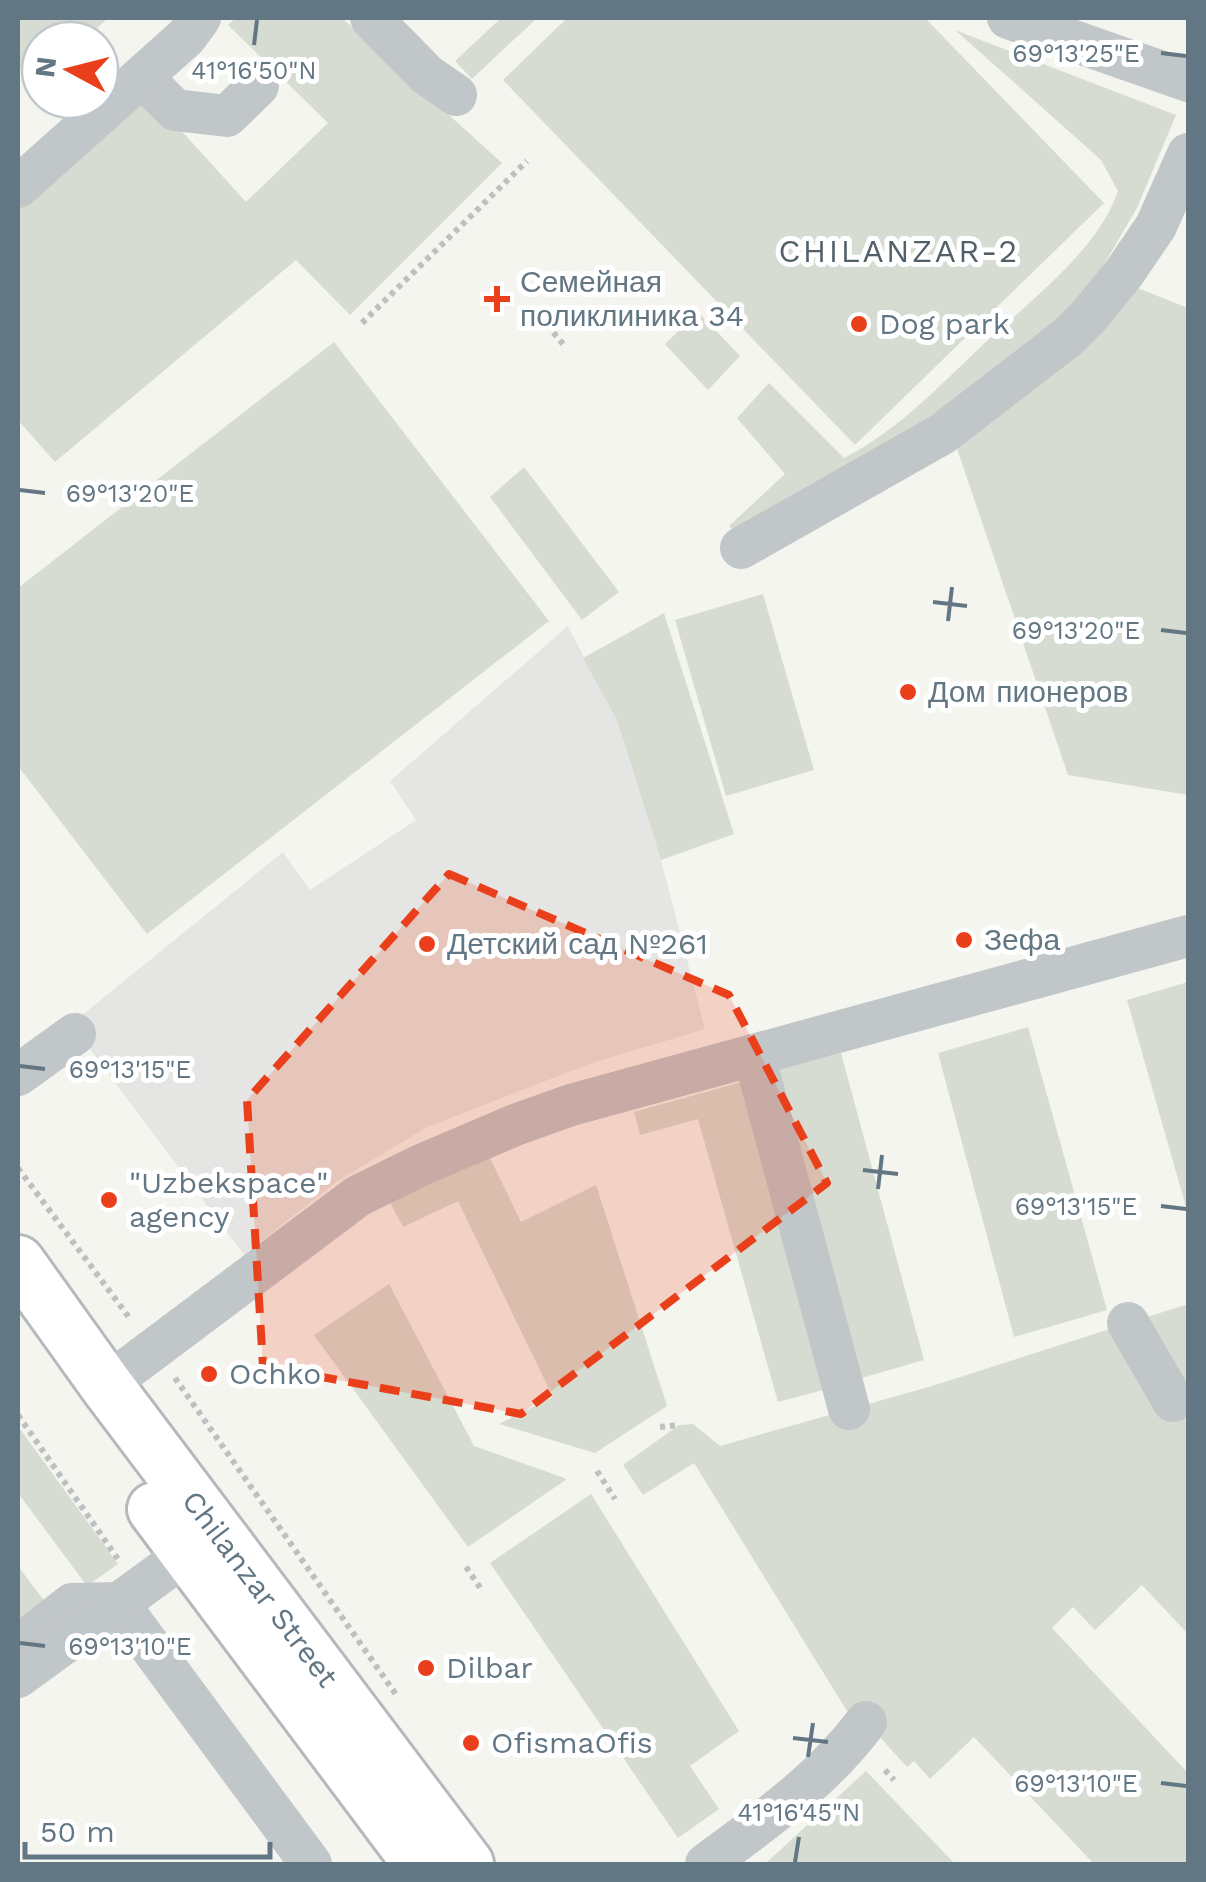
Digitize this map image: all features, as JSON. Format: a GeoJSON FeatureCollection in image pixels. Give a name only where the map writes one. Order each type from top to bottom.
{"type":"FeatureCollection","features":[{"type":"Feature","properties":{"kind":"main road","name":"Chilanzar Street"},"geometry":{"type":"LineString","coordinates":[[18,1262],[91,1395],[202,1542],[467,1864]]}},
{"type":"Feature","properties":{"kind":"main road","name":"Chilanzar Street"},"geometry":{"type":"LineString","coordinates":[[18,1324],[91,1395]]}},
{"type":"Feature","properties":{"kind":"main road","name":"Chilanzar Street"},"geometry":{"type":"LineString","coordinates":[[202,1542],[420,1864]]}},
{"type":"Feature","properties":{"kind":"street"},"geometry":{"type":"LineString","coordinates":[[18,188],[186,37],[200,18]]}},
{"type":"Feature","properties":{"kind":"street"},"geometry":{"type":"LineString","coordinates":[[371,18],[427,75],[456,95]]}},
{"type":"Feature","properties":{"kind":"street"},"geometry":{"type":"LineString","coordinates":[[1008,18],[1188,81]]}},
{"type":"Feature","properties":{"kind":"street"},"geometry":{"type":"LineString","coordinates":[[142,77],[175,110],[227,116],[258,86]]}},
{"type":"Feature","properties":{"kind":"street"},"geometry":{"type":"LineString","coordinates":[[742,548],[942,434],[1068,337],[1124,273],[1156,226],[1188,154]]}},
{"type":"Feature","properties":{"kind":"street"},"geometry":{"type":"LineString","coordinates":[[91,1395],[358,1196],[502,1130],[571,1104],[1188,936]]}},
{"type":"Feature","properties":{"kind":"street"},"geometry":{"type":"LineString","coordinates":[[18,1075],[75,1034]]}},
{"type":"Feature","properties":{"kind":"street"},"geometry":{"type":"LineString","coordinates":[[754,1055],[849,1410]]}},
{"type":"Feature","properties":{"kind":"street"},"geometry":{"type":"LineString","coordinates":[[1128,1323],[1173,1401]]}},
{"type":"Feature","properties":{"kind":"street"},"geometry":{"type":"LineString","coordinates":[[18,1677],[202,1542]]}},
{"type":"Feature","properties":{"kind":"street"},"geometry":{"type":"LineString","coordinates":[[18,1646],[72,1604],[118,1603]]}},
{"type":"Feature","properties":{"kind":"street"},"geometry":{"type":"LineString","coordinates":[[118,1603],[311,1864]]}},
{"type":"Feature","properties":{"kind":"street"},"geometry":{"type":"LineString","coordinates":[[706,1864],[804,1790],[866,1722]]}},
{"type":"Feature","properties":{"kind":"path"},"geometry":{"type":"LineString","coordinates":[[362,322],[527,161]]}},
{"type":"Feature","properties":{"kind":"path"},"geometry":{"type":"LineString","coordinates":[[546,325],[563,344]]}},
{"type":"Feature","properties":{"kind":"path"},"geometry":{"type":"LineString","coordinates":[[18,1168],[154,1350],[406,1708]]}},
{"type":"Feature","properties":{"kind":"path"},"geometry":{"type":"LineString","coordinates":[[660,1427],[680,1425]]}},
{"type":"Feature","properties":{"kind":"path"},"geometry":{"type":"LineString","coordinates":[[597,1472],[615,1498]]}},
{"type":"Feature","properties":{"kind":"path"},"geometry":{"type":"LineString","coordinates":[[466,1568],[480,1589]]}},
{"type":"Feature","properties":{"kind":"path"},"geometry":{"type":"LineString","coordinates":[[885,1770],[894,1780]]}},
{"type":"Feature","properties":{"kind":"highlighted area"},"geometry":{"type":"Polygon","coordinates":[[[449,874],[729,995],[827,1183],[521,1414],[263,1366],[247,1100],[449,874]]]}},
{"type":"Feature","properties":{"kind":"shaded area"},"geometry":{"type":"Polygon","coordinates":[[[18,18],[108,18],[20,20],[18,65],[18,18]]]}},
{"type":"Feature","properties":{"kind":"shaded area"},"geometry":{"type":"Polygon","coordinates":[[[236,18],[342,18],[502,163],[350,315],[296,260],[55,462],[18,420],[18,209],[149,95],[246,202],[328,123],[228,25],[236,18]]]}},
{"type":"Feature","properties":{"kind":"shaded area"},"geometry":{"type":"Polygon","coordinates":[[[501,18],[537,18],[472,79],[455,61],[501,18]]]}},
{"type":"Feature","properties":{"kind":"shaded area","name":"Dog park"},"geometry":{"type":"Polygon","coordinates":[[[567,18],[925,18],[1104,203],[855,445],[503,80],[567,18]]]}},
{"type":"Feature","properties":{"kind":"shaded area"},"geometry":{"type":"Polygon","coordinates":[[[955,30],[1176,115],[1137,208],[1081,304],[934,422],[737,535],[729,526],[785,474],[737,418],[769,383],[844,458],[864,447],[919,405],[1062,272],[1095,233],[1118,191],[1101,160],[955,30]]]}},
{"type":"Feature","properties":{"kind":"shaded area"},"geometry":{"type":"Polygon","coordinates":[[[1135,287],[1188,308],[1188,795],[1068,775],[955,443],[1135,287]]]}},
{"type":"Feature","properties":{"kind":"shaded area"},"geometry":{"type":"Polygon","coordinates":[[[698,312],[740,356],[708,390],[665,344],[698,312]]]}},
{"type":"Feature","properties":{"kind":"shaded area"},"geometry":{"type":"Polygon","coordinates":[[[334,342],[549,621],[147,934],[18,766],[18,588],[334,342]]]}},
{"type":"Feature","properties":{"kind":"shaded area"},"geometry":{"type":"Polygon","coordinates":[[[524,467],[619,592],[582,620],[490,497],[524,467]]]}},
{"type":"Feature","properties":{"kind":"shaded area"},"geometry":{"type":"Polygon","coordinates":[[[763,594],[814,770],[726,796],[675,620],[763,594]]]}},
{"type":"Feature","properties":{"kind":"shaded area"},"geometry":{"type":"Polygon","coordinates":[[[664,613],[734,834],[661,860],[617,720],[583,658],[664,613]]]}},
{"type":"Feature","properties":{"kind":"shaded area","name":"Детский сад №261"},"geometry":{"type":"Polygon","coordinates":[[[568,626],[617,720],[661,860],[705,1029],[589,1064],[427,1127],[336,1182],[244,1255],[71,1024],[283,852],[310,890],[416,820],[390,781],[568,626]]]}},
{"type":"Feature","properties":{"kind":"shaded area"},"geometry":{"type":"Polygon","coordinates":[[[1188,982],[1188,1214],[1127,1000],[1188,982]]]}},
{"type":"Feature","properties":{"kind":"shaded area"},"geometry":{"type":"Polygon","coordinates":[[[1028,1027],[1107,1310],[1014,1337],[938,1053],[1028,1027]]]}},
{"type":"Feature","properties":{"kind":"shaded area"},"geometry":{"type":"Polygon","coordinates":[[[841,1053],[924,1360],[858,1379],[772,1071],[841,1053]]]}},
{"type":"Feature","properties":{"kind":"shaded area"},"geometry":{"type":"Polygon","coordinates":[[[745,1081],[827,1389],[778,1402],[698,1119],[640,1135],[634,1112],[745,1081]]]}},
{"type":"Feature","properties":{"kind":"shaded area"},"geometry":{"type":"Polygon","coordinates":[[[487,1152],[521,1222],[596,1185],[667,1406],[595,1453],[499,1424],[553,1397],[458,1201],[403,1227],[387,1197],[487,1152]]]}},
{"type":"Feature","properties":{"kind":"shaded area"},"geometry":{"type":"Polygon","coordinates":[[[389,1284],[474,1446],[567,1479],[468,1547],[314,1335],[389,1284]]]}},
{"type":"Feature","properties":{"kind":"shaded area"},"geometry":{"type":"Polygon","coordinates":[[[1188,1304],[1188,1634],[1142,1585],[1095,1630],[1073,1607],[1052,1628],[1188,1773],[1188,1864],[1094,1864],[974,1737],[930,1779],[914,1761],[907,1767],[866,1722],[847,1711],[694,1463],[643,1495],[623,1465],[679,1425],[693,1424],[720,1446],[932,1386],[1188,1304]]]}},
{"type":"Feature","properties":{"kind":"shaded area"},"geometry":{"type":"Polygon","coordinates":[[[18,1426],[118,1564],[87,1586],[18,1493],[18,1426]]]}},
{"type":"Feature","properties":{"kind":"shaded area"},"geometry":{"type":"Polygon","coordinates":[[[591,1494],[739,1731],[690,1766],[719,1809],[678,1838],[490,1563],[591,1494]]]}},
{"type":"Feature","properties":{"kind":"shaded area"},"geometry":{"type":"Polygon","coordinates":[[[18,1566],[45,1602],[18,1622],[18,1566]]]}},
{"type":"Feature","properties":{"kind":"shaded area"},"geometry":{"type":"Polygon","coordinates":[[[866,1771],[955,1864],[765,1864],[866,1771]]]}},
{"type":"Feature","properties":{"kind":"place","name":"Семейная поликлиника 34"},"geometry":{"type":"Point","coordinates":[497,299]}},
{"type":"Feature","properties":{"kind":"place","name":"Dog park"},"geometry":{"type":"Point","coordinates":[859,324]}},
{"type":"Feature","properties":{"kind":"place","name":"Дом пионеров"},"geometry":{"type":"Point","coordinates":[908,692]}},
{"type":"Feature","properties":{"kind":"place","name":"Зефа"},"geometry":{"type":"Point","coordinates":[964,940]}},
{"type":"Feature","properties":{"kind":"place","name":"Детский сад №261"},"geometry":{"type":"Point","coordinates":[427,944]}},
{"type":"Feature","properties":{"kind":"place","name":"\"Uzbekspace\" agency"},"geometry":{"type":"Point","coordinates":[109,1200]}},
{"type":"Feature","properties":{"kind":"place","name":"Ochko"},"geometry":{"type":"Point","coordinates":[209,1374]}},
{"type":"Feature","properties":{"kind":"place","name":"Dilbar"},"geometry":{"type":"Point","coordinates":[426,1668]}},
{"type":"Feature","properties":{"kind":"place","name":"OfismaOfis"},"geometry":{"type":"Point","coordinates":[471,1743]}},
{"type":"Feature","properties":{"kind":"district","name":"CHILANZAR-2"},"geometry":{"type":"Point","coordinates":[899,251]}}]}
